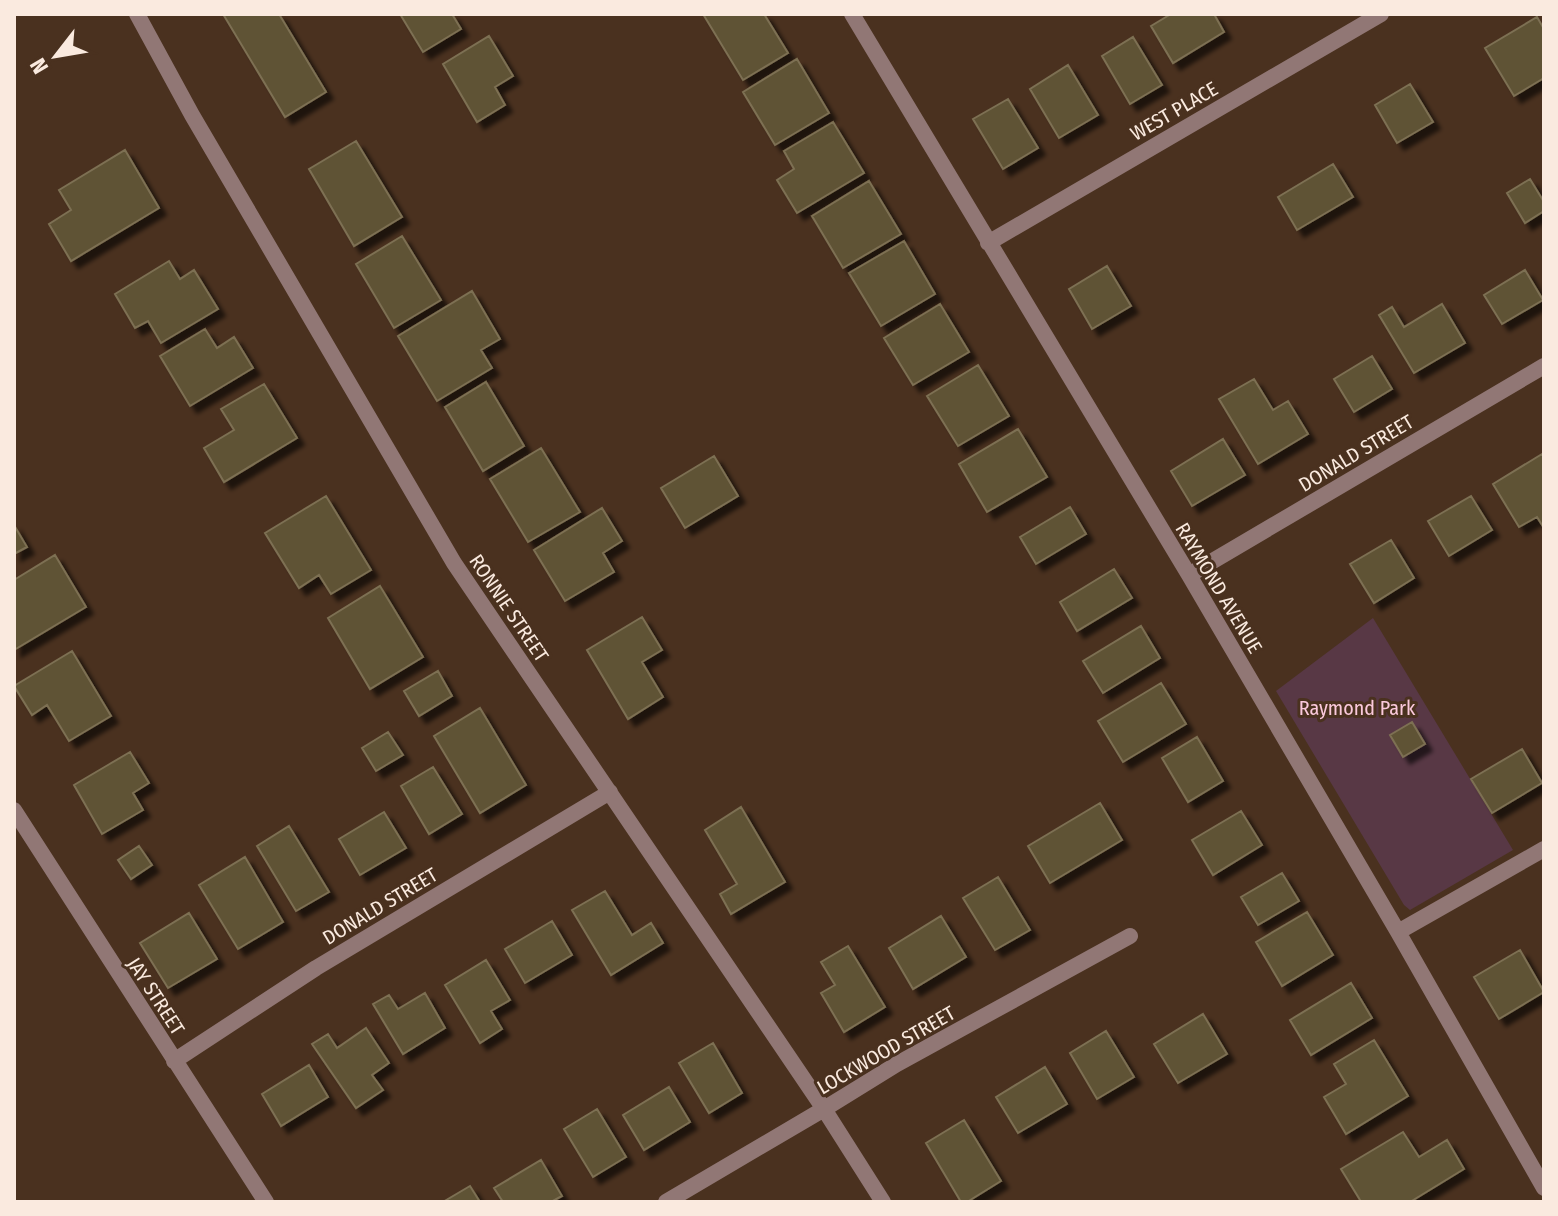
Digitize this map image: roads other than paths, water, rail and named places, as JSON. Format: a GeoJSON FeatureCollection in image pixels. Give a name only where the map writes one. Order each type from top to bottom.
{"type":"FeatureCollection","features":[{"type":"Feature","properties":{"kind":"street","name":"RONNIE STREET"},"geometry":{"type":"LineString","coordinates":[[137,14],[192,115],[454,563],[824,1109],[883,1202]]}},
{"type":"Feature","properties":{"kind":"street","name":"RAYMOND AVENUE"},"geometry":{"type":"LineString","coordinates":[[852,14],[1189,575],[1544,1188]]}},
{"type":"Feature","properties":{"kind":"street","name":"WEST PLACE"},"geometry":{"type":"LineString","coordinates":[[988,243],[1381,14]]}},
{"type":"Feature","properties":{"kind":"street","name":"DONALD STREET"},"geometry":{"type":"LineString","coordinates":[[1189,575],[1544,366]]}},
{"type":"Feature","properties":{"kind":"street","name":"DONALD STREET"},"geometry":{"type":"LineString","coordinates":[[174,1061],[316,968],[610,792]]}},
{"type":"Feature","properties":{"kind":"street","name":"JAY STREET"},"geometry":{"type":"LineString","coordinates":[[14,810],[266,1202]]}},
{"type":"Feature","properties":{"kind":"street"},"geometry":{"type":"LineString","coordinates":[[1398,932],[1544,849]]}},
{"type":"Feature","properties":{"kind":"street","name":"LOCKWOOD STREET"},"geometry":{"type":"LineString","coordinates":[[666,1202],[897,1064],[1130,936]]}},
{"type":"Feature","properties":{"kind":"park label","name":"Raymond Park"},"geometry":{"type":"Point","coordinates":[1357,708]}}]}
